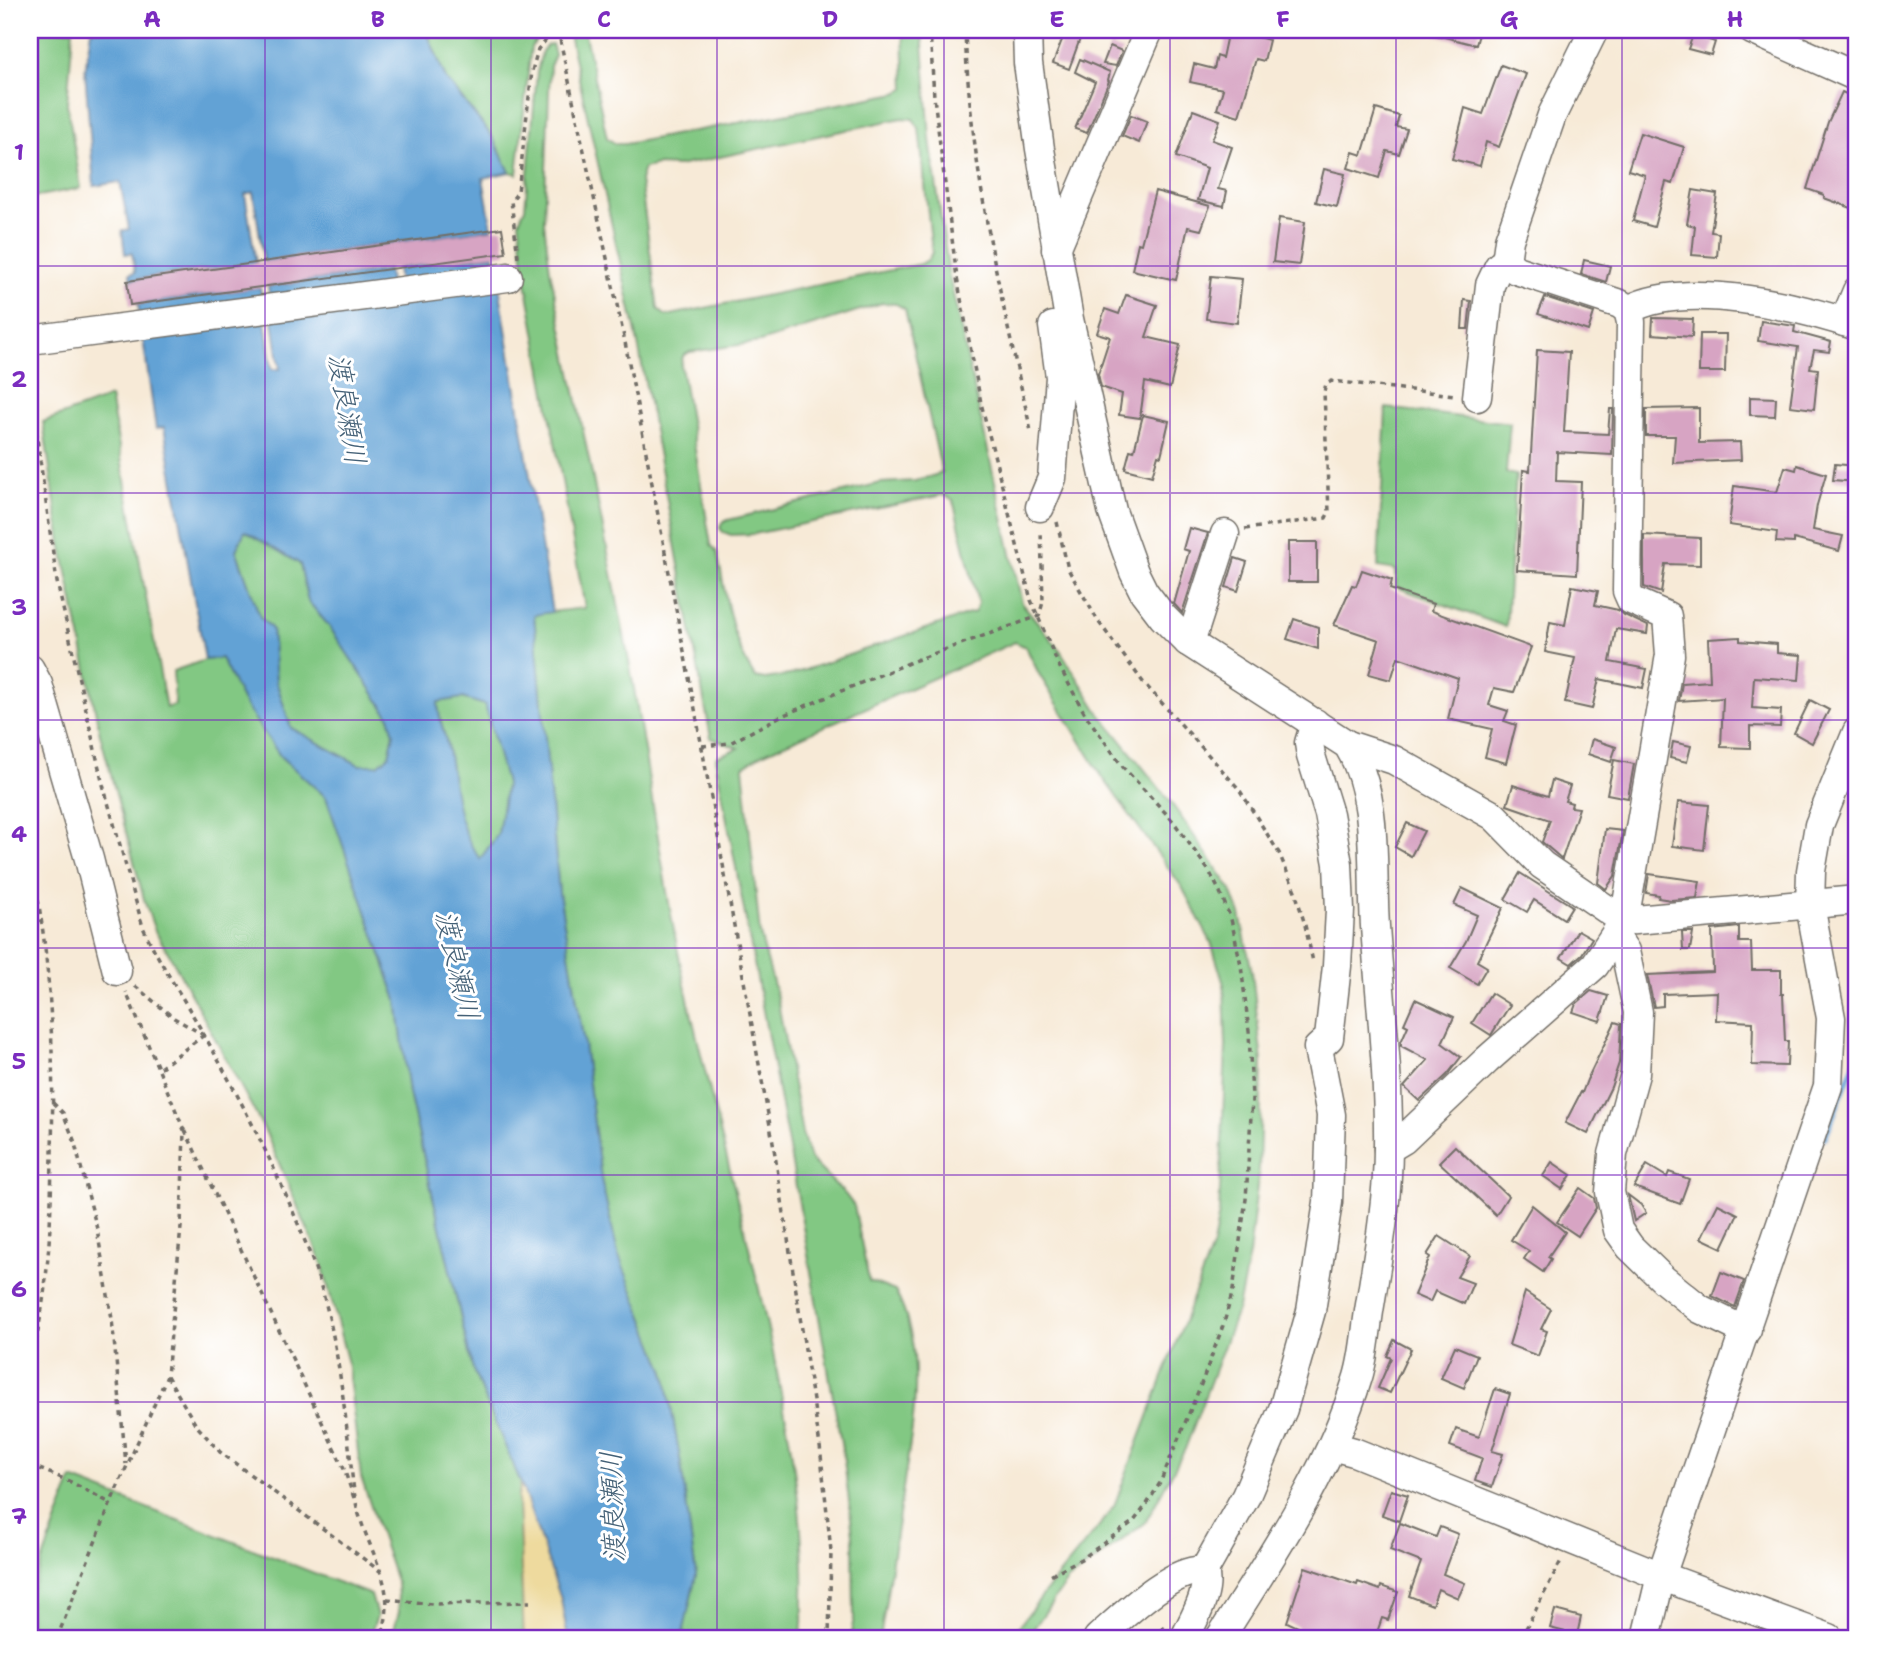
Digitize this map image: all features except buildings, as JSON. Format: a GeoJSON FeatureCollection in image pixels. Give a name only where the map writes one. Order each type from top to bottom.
{"type":"FeatureCollection","features":[{"type":"Feature","properties":{"kind":"street"},"geometry":{"type":"LineString","coordinates":[[1027,30],[1028,63],[1056,248],[1099,459],[1124,548],[1144,592],[1163,617],[1188,642],[1348,745],[1394,760],[1494,816],[1542,864],[1620,928],[1857,900]]}},
{"type":"Feature","properties":{"kind":"street"},"geometry":{"type":"LineString","coordinates":[[1040,507],[1052,478],[1060,377],[1044,260],[1056,248],[1149,30]]}},
{"type":"Feature","properties":{"kind":"street"},"geometry":{"type":"LineString","coordinates":[[1506,262],[1508,240],[1552,115],[1594,30]]}},
{"type":"Feature","properties":{"kind":"street"},"geometry":{"type":"LineString","coordinates":[[1752,30],[1857,77]]}},
{"type":"Feature","properties":{"kind":"street"},"geometry":{"type":"LineString","coordinates":[[1506,262],[1516,271],[1620,304],[1628,310],[1631,322],[1627,591],[1631,600],[1667,616],[1670,655],[1620,928],[1638,1012],[1635,1074],[1613,1154],[1610,1192],[1618,1230],[1630,1247],[1664,1280],[1700,1309],[1747,1329]]}},
{"type":"Feature","properties":{"kind":"street"},"geometry":{"type":"LineString","coordinates":[[1477,397],[1490,285],[1499,266],[1506,262]]}},
{"type":"Feature","properties":{"kind":"street"},"geometry":{"type":"LineString","coordinates":[[30,340],[514,272]]}},
{"type":"Feature","properties":{"kind":"street"},"geometry":{"type":"LineString","coordinates":[[1628,310],[1648,300],[1662,298],[1730,298],[1764,302],[1851,324],[1857,291]]}},
{"type":"Feature","properties":{"kind":"street"},"geometry":{"type":"LineString","coordinates":[[1188,642],[1194,631],[1224,534]]}},
{"type":"Feature","properties":{"kind":"street"},"geometry":{"type":"LineString","coordinates":[[30,669],[38,684],[89,859],[117,971]]}},
{"type":"Feature","properties":{"kind":"street"},"geometry":{"type":"LineString","coordinates":[[1185,1638],[1204,1592],[1204,1571],[1246,1496],[1283,1409],[1311,1311],[1328,1202],[1331,1115],[1318,1048],[1329,1038],[1340,910],[1338,864],[1329,814],[1309,743],[1315,723]]}},
{"type":"Feature","properties":{"kind":"street"},"geometry":{"type":"LineString","coordinates":[[1646,1638],[1661,1576],[1828,1086],[1831,1018],[1810,905],[1811,871],[1819,825],[1857,732]]}},
{"type":"Feature","properties":{"kind":"street"},"geometry":{"type":"LineString","coordinates":[[1220,1638],[1307,1495],[1332,1446],[1358,1376],[1378,1258],[1388,1149],[1374,923],[1373,848],[1358,762],[1348,745]]}},
{"type":"Feature","properties":{"kind":"street"},"geometry":{"type":"LineString","coordinates":[[1388,1149],[1403,1140],[1487,1060],[1595,965],[1620,928]]}},
{"type":"Feature","properties":{"kind":"street"},"geometry":{"type":"LineString","coordinates":[[1332,1446],[1354,1452],[1661,1576],[1829,1638]]}},
{"type":"Feature","properties":{"kind":"street"},"geometry":{"type":"LineString","coordinates":[[1098,1638],[1148,1594],[1188,1573],[1204,1571]]}},
{"type":"Feature","properties":{"kind":"path"},"geometry":{"type":"LineString","coordinates":[[930,30],[934,97],[957,278],[981,403],[1031,600],[1058,664],[1085,714],[1123,767],[1173,821],[1209,871],[1220,892],[1231,919],[1241,964],[1249,1031],[1252,1099],[1246,1199],[1234,1290],[1200,1387],[1160,1483],[1141,1513],[1083,1558],[1050,1575]]}},
{"type":"Feature","properties":{"kind":"path"},"geometry":{"type":"LineString","coordinates":[[514,272],[511,201],[518,192],[532,71],[538,48],[558,32],[625,342],[702,746],[773,1142],[820,1446],[831,1551],[828,1638]]}},
{"type":"Feature","properties":{"kind":"path"},"geometry":{"type":"LineString","coordinates":[[30,358],[32,402],[57,582],[102,781],[143,927],[276,1170],[312,1259],[330,1320],[357,1507]]}},
{"type":"Feature","properties":{"kind":"path"},"geometry":{"type":"LineString","coordinates":[[1224,534],[1326,518],[1329,512],[1324,392],[1326,384],[1332,381],[1477,397]]}},
{"type":"Feature","properties":{"kind":"path"},"geometry":{"type":"LineString","coordinates":[[1039,616],[1043,602],[1040,507]]}},
{"type":"Feature","properties":{"kind":"path"},"geometry":{"type":"LineString","coordinates":[[702,746],[730,743],[779,717],[904,665],[1039,616]]}},
{"type":"Feature","properties":{"kind":"path"},"geometry":{"type":"LineString","coordinates":[[30,860],[48,970],[53,1103],[47,1284],[30,1365]]}},
{"type":"Feature","properties":{"kind":"path"},"geometry":{"type":"LineString","coordinates":[[117,971],[174,1018],[204,1035]]}},
{"type":"Feature","properties":{"kind":"path"},"geometry":{"type":"LineString","coordinates":[[117,971],[184,1130],[344,1469],[380,1571],[387,1599],[386,1623],[380,1638]]}},
{"type":"Feature","properties":{"kind":"path"},"geometry":{"type":"LineString","coordinates":[[160,1068],[204,1035]]}},
{"type":"Feature","properties":{"kind":"path"},"geometry":{"type":"LineString","coordinates":[[53,1103],[64,1113],[74,1140],[97,1229],[112,1319],[126,1466]]}},
{"type":"Feature","properties":{"kind":"path"},"geometry":{"type":"LineString","coordinates":[[57,1638],[126,1466],[167,1376],[180,1227],[184,1130]]}},
{"type":"Feature","properties":{"kind":"path"},"geometry":{"type":"LineString","coordinates":[[167,1376],[196,1425],[220,1452],[380,1571]]}},
{"type":"Feature","properties":{"kind":"path"},"geometry":{"type":"LineString","coordinates":[[30,1465],[111,1503]]}},
{"type":"Feature","properties":{"kind":"path"},"geometry":{"type":"LineString","coordinates":[[1521,1638],[1572,1540]]}},
{"type":"Feature","properties":{"kind":"path"},"geometry":{"type":"LineString","coordinates":[[387,1599],[432,1604],[530,1602]]}},
{"type":"Feature","properties":{"kind":"green space"},"geometry":{"type":"Polygon","coordinates":[[[32,30],[73,30],[67,104],[81,188],[33,197],[32,30]]]}},
{"type":"Feature","properties":{"kind":"green space"},"geometry":{"type":"Polygon","coordinates":[[[426,30],[545,30],[531,47],[517,174],[510,172],[492,136],[446,79],[426,30]]]}},
{"type":"Feature","properties":{"kind":"green space"},"geometry":{"type":"Polygon","coordinates":[[[568,30],[584,30],[607,138],[616,144],[625,144],[897,93],[905,89],[903,30],[922,30],[930,139],[949,276],[1022,603],[1060,650],[1100,714],[1172,804],[1230,888],[1240,914],[1252,972],[1262,1062],[1259,1169],[1249,1255],[1238,1308],[1185,1449],[1145,1523],[1067,1581],[1027,1638],[1011,1638],[1114,1506],[1213,1245],[1219,1213],[1226,1046],[1224,985],[1211,942],[1182,887],[1103,778],[1039,674],[1026,647],[1015,642],[762,754],[743,767],[760,934],[777,997],[802,1133],[810,1159],[854,1206],[869,1281],[895,1291],[912,1340],[915,1366],[913,1418],[881,1633],[879,1638],[850,1638],[854,1618],[853,1535],[844,1460],[794,1175],[717,767],[716,757],[738,748],[711,738],[636,333],[568,30]],[[902,118],[678,166],[657,165],[644,168],[640,180],[658,309],[666,316],[921,264],[929,259],[932,252],[919,128],[913,119],[902,118]],[[882,303],[760,342],[690,352],[683,356],[681,366],[711,545],[717,552],[734,632],[755,677],[765,679],[790,675],[975,612],[978,603],[953,500],[943,495],[754,534],[731,535],[720,528],[722,523],[728,520],[881,483],[915,481],[942,473],[905,309],[896,304],[882,303]]]}},
{"type":"Feature","properties":{"kind":"green space"},"geometry":{"type":"Polygon","coordinates":[[[552,44],[555,55],[550,66],[544,222],[550,270],[624,637],[680,961],[763,1306],[784,1409],[800,1523],[803,1580],[801,1638],[682,1638],[696,1575],[665,1372],[618,1254],[601,1179],[584,1044],[559,893],[534,614],[585,608],[526,282],[519,221],[525,208],[537,72],[542,51],[552,44]]]}},
{"type":"Feature","properties":{"kind":"green space"},"geometry":{"type":"Polygon","coordinates":[[[110,397],[166,708],[175,705],[173,671],[205,660],[221,658],[245,705],[281,757],[326,797],[397,1000],[409,1093],[473,1370],[521,1483],[518,1498],[524,1638],[391,1638],[399,1612],[397,1584],[361,1477],[347,1360],[322,1263],[266,1133],[155,931],[145,903],[100,734],[61,543],[43,422],[110,397]]]}},
{"type":"Feature","properties":{"kind":"green space"},"geometry":{"type":"Polygon","coordinates":[[[1386,408],[1510,423],[1506,473],[1516,475],[1506,627],[1396,587],[1396,570],[1378,567],[1386,408]]]}},
{"type":"Feature","properties":{"kind":"green space"},"geometry":{"type":"Polygon","coordinates":[[[245,531],[300,564],[308,601],[329,626],[389,716],[394,733],[389,756],[378,765],[359,765],[291,728],[276,681],[272,629],[260,617],[236,549],[245,531]]]}},
{"type":"Feature","properties":{"kind":"green space"},"geometry":{"type":"Polygon","coordinates":[[[462,698],[485,705],[507,784],[498,834],[480,860],[465,834],[461,820],[438,708],[438,702],[462,698]]]}},
{"type":"Feature","properties":{"kind":"green space"},"geometry":{"type":"Polygon","coordinates":[[[72,1479],[371,1595],[377,1616],[369,1638],[30,1638],[30,1595],[72,1479]]]}},
{"type":"Feature","properties":{"kind":"sand"},"geometry":{"type":"Polygon","coordinates":[[[521,1483],[561,1599],[568,1638],[524,1638],[518,1498],[521,1483]]]}},
{"type":"Feature","properties":{"kind":"water"},"geometry":{"type":"Polygon","coordinates":[[[91,30],[426,30],[446,79],[492,136],[510,172],[483,178],[492,229],[264,262],[253,192],[245,194],[256,263],[131,280],[130,274],[135,272],[132,253],[125,254],[122,231],[129,229],[120,182],[94,186],[85,71],[91,30]]]}},
{"type":"Feature","properties":{"kind":"water","name":"渡良瀬川"},"geometry":{"type":"Polygon","coordinates":[[[494,255],[552,612],[534,615],[559,893],[584,1044],[601,1179],[618,1254],[665,1372],[696,1575],[682,1638],[568,1638],[561,1599],[521,1483],[473,1370],[409,1093],[397,1000],[326,797],[281,757],[245,705],[221,658],[205,660],[164,427],[156,429],[138,304],[260,287],[272,369],[280,369],[268,286],[388,270],[393,299],[401,298],[397,268],[494,255]],[[245,531],[236,550],[260,617],[272,629],[276,681],[291,728],[359,765],[378,765],[389,756],[394,734],[389,716],[329,626],[308,601],[300,564],[245,531]],[[462,698],[438,702],[438,708],[461,819],[465,833],[480,859],[498,834],[506,784],[485,705],[462,698]]]}},
{"type":"Feature","properties":{"kind":"waterway"},"geometry":{"type":"LineString","coordinates":[[1825,1138],[1857,1056]]}}]}
